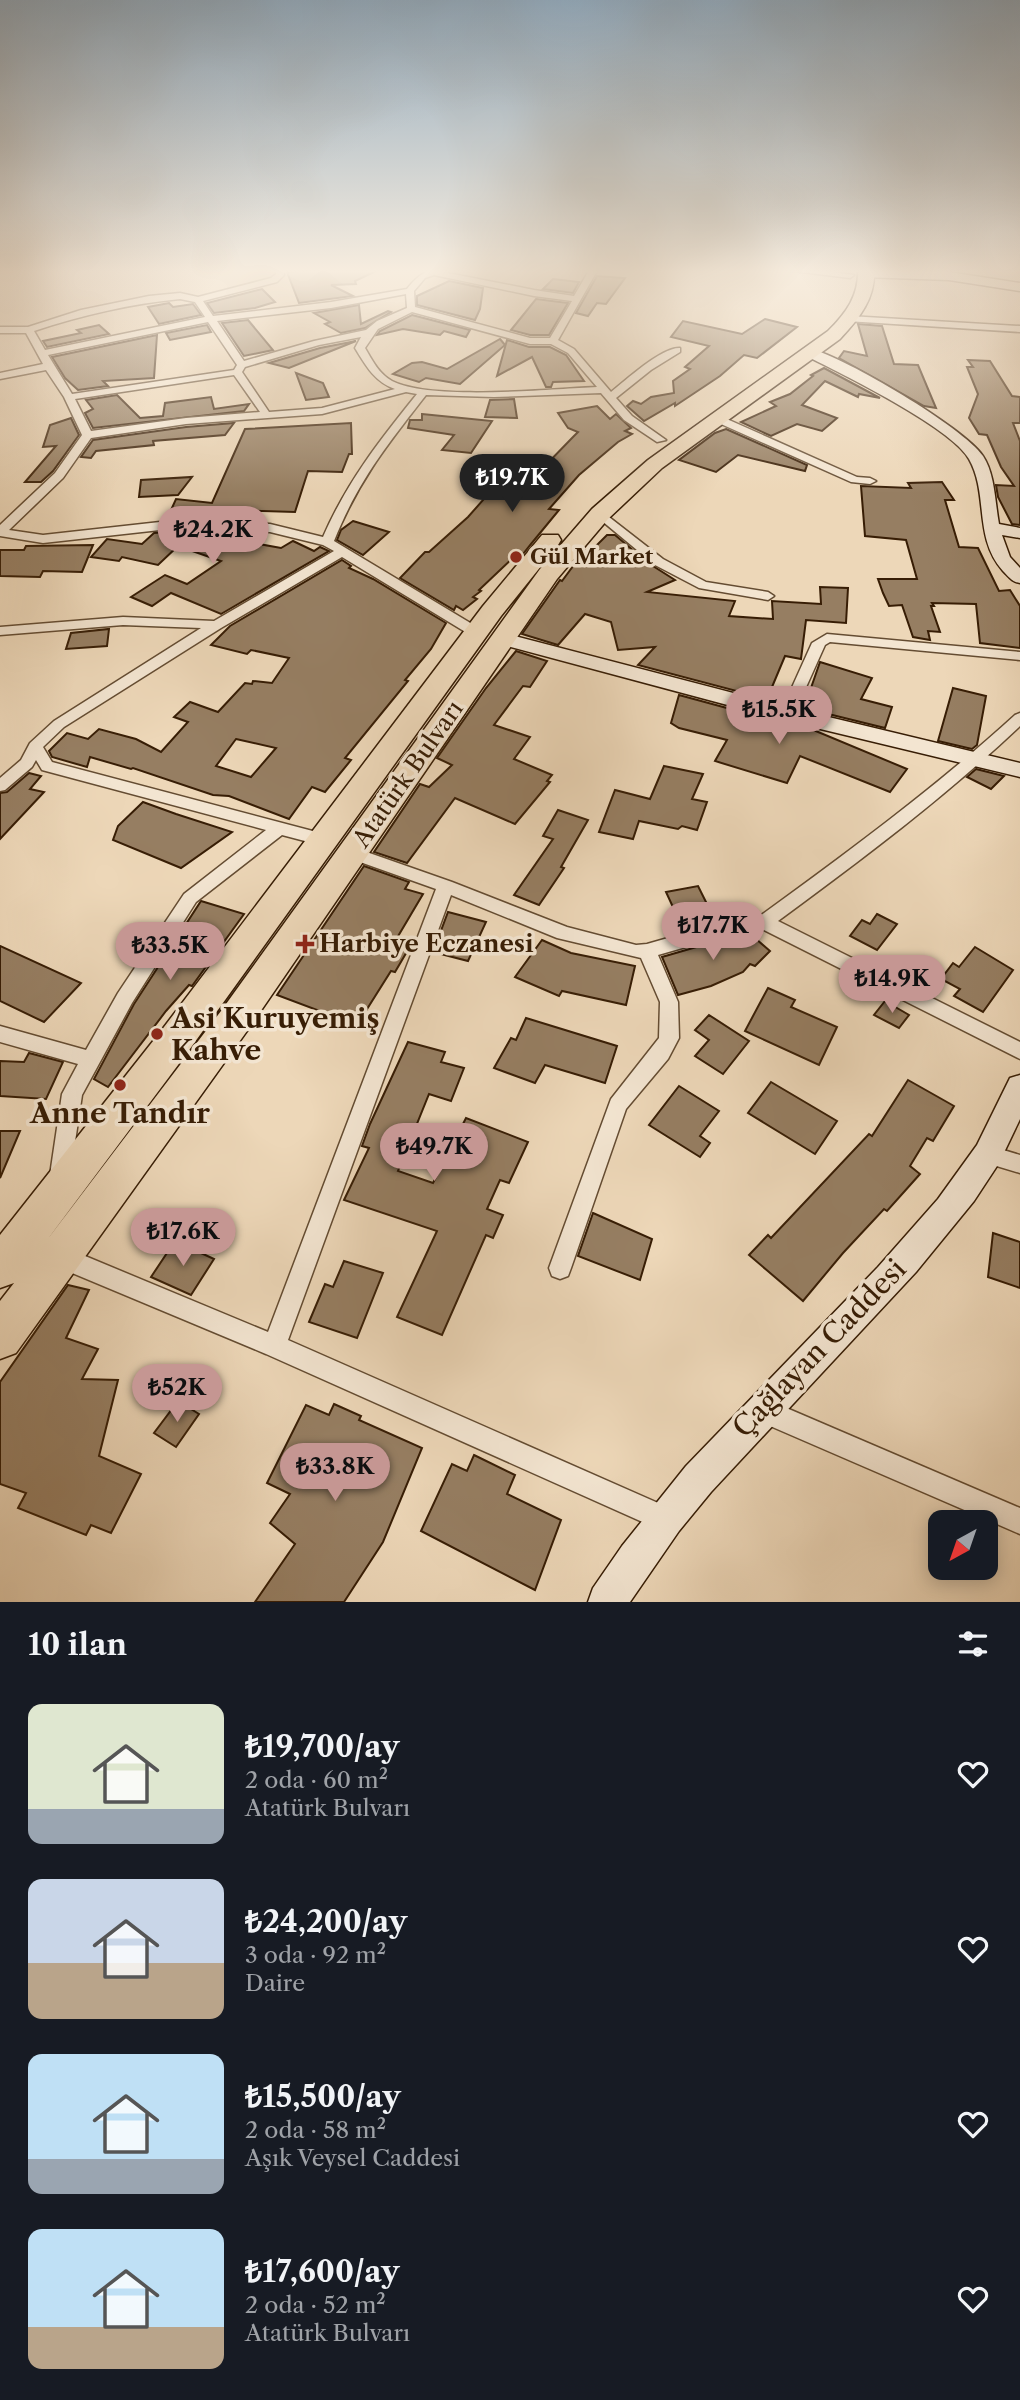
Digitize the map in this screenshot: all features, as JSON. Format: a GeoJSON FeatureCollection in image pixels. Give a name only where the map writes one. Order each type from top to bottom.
{"type":"FeatureCollection","features":[{"type":"Feature","properties":{"kind":"highway","name":"Atatürk Bulvarı"},"geometry":{"type":"LineString","coordinates":[[0,1269],[324,840],[490,636],[548,574],[586,519],[604,485],[661,440],[798,344]]}},
{"type":"Feature","properties":{"kind":"highway","name":"Atatürk Bulvarı"},"geometry":{"type":"LineString","coordinates":[[586,519],[667,454],[821,344]]}},
{"type":"Feature","properties":{"kind":"highway","name":"Atatürk Bulvarı"},"geometry":{"type":"LineString","coordinates":[[0,1337],[234,1021],[352,852],[490,636]]}},
{"type":"Feature","properties":{"kind":"highway"},"geometry":{"type":"LineString","coordinates":[[324,840],[352,852]]}},
{"type":"Feature","properties":{"kind":"street"},"geometry":{"type":"LineString","coordinates":[[37,344],[69,397],[87,435]]}},
{"type":"Feature","properties":{"kind":"street"},"geometry":{"type":"LineString","coordinates":[[43,353],[88,344]]}},
{"type":"Feature","properties":{"kind":"street"},"geometry":{"type":"LineString","coordinates":[[225,344],[265,413]]}},
{"type":"Feature","properties":{"kind":"street"},"geometry":{"type":"LineString","coordinates":[[69,397],[239,368],[315,344]]}},
{"type":"Feature","properties":{"kind":"street"},"geometry":{"type":"LineString","coordinates":[[362,344],[360,348],[375,374],[393,385],[423,391],[608,393],[677,350]]}},
{"type":"Feature","properties":{"kind":"street"},"geometry":{"type":"LineString","coordinates":[[558,344],[571,351],[628,418],[661,440]]}},
{"type":"Feature","properties":{"kind":"street"},"geometry":{"type":"LineString","coordinates":[[811,353],[842,368],[946,429],[971,447],[982,475],[1002,557],[1020,578]]}},
{"type":"Feature","properties":{"kind":"street"},"geometry":{"type":"LineString","coordinates":[[0,376],[50,366]]}},
{"type":"Feature","properties":{"kind":"street"},"geometry":{"type":"LineString","coordinates":[[87,435],[265,413],[322,411],[407,388]]}},
{"type":"Feature","properties":{"kind":"street"},"geometry":{"type":"LineString","coordinates":[[327,542],[344,502],[367,464],[423,391]]}},
{"type":"Feature","properties":{"kind":"street"},"geometry":{"type":"LineString","coordinates":[[716,418],[855,480],[870,481]]}},
{"type":"Feature","properties":{"kind":"street"},"geometry":{"type":"LineString","coordinates":[[0,531],[50,488],[73,462],[87,435]]}},
{"type":"Feature","properties":{"kind":"street"},"geometry":{"type":"LineString","coordinates":[[586,519],[703,585],[768,596]]}},
{"type":"Feature","properties":{"kind":"street"},"geometry":{"type":"LineString","coordinates":[[0,531],[43,539],[178,524],[270,528],[327,542],[490,636],[787,714],[1020,770]]}},
{"type":"Feature","properties":{"kind":"street"},"geometry":{"type":"LineString","coordinates":[[994,527],[1020,533]]}},
{"type":"Feature","properties":{"kind":"street"},"geometry":{"type":"LineString","coordinates":[[0,786],[27,762],[35,746],[59,724],[216,625],[343,551]]}},
{"type":"Feature","properties":{"kind":"street"},"geometry":{"type":"LineString","coordinates":[[0,631],[123,621],[216,625]]}},
{"type":"Feature","properties":{"kind":"street"},"geometry":{"type":"LineString","coordinates":[[787,714],[819,643],[827,638],[1020,656]]}},
{"type":"Feature","properties":{"kind":"street"},"geometry":{"type":"LineString","coordinates":[[764,922],[865,848],[1020,718]]}},
{"type":"Feature","properties":{"kind":"street"},"geometry":{"type":"LineString","coordinates":[[35,746],[47,766],[324,840]]}},
{"type":"Feature","properties":{"kind":"street"},"geometry":{"type":"LineString","coordinates":[[57,1195],[72,1094],[125,998],[190,898],[280,828]]}},
{"type":"Feature","properties":{"kind":"street"},"geometry":{"type":"LineString","coordinates":[[352,852],[563,933],[636,952],[746,923],[764,922],[1020,1051]]}},
{"type":"Feature","properties":{"kind":"street"},"geometry":{"type":"LineString","coordinates":[[274,1346],[446,886]]}},
{"type":"Feature","properties":{"kind":"street"},"geometry":{"type":"LineString","coordinates":[[560,1268],[618,1105],[661,1053],[669,1038],[669,1002],[648,951]]}},
{"type":"Feature","properties":{"kind":"street"},"geometry":{"type":"LineString","coordinates":[[0,1034],[91,1060]]}},
{"type":"Feature","properties":{"kind":"street","name":"Çağlayan Caddesi"},"geometry":{"type":"LineString","coordinates":[[607,1602],[665,1519],[708,1466],[897,1269],[952,1203],[988,1154],[1020,1087]]}},
{"type":"Feature","properties":{"kind":"street"},"geometry":{"type":"LineString","coordinates":[[988,1154],[1020,1164]]}},
{"type":"Feature","properties":{"kind":"street"},"geometry":{"type":"LineString","coordinates":[[60,1256],[274,1346],[665,1519]]}},
{"type":"Feature","properties":{"kind":"street"},"geometry":{"type":"LineString","coordinates":[[760,1409],[1020,1521]]}},
{"type":"Feature","properties":{"kind":"building"},"geometry":{"type":"Polygon","coordinates":[[[115,344],[156,344],[154,378],[103,381],[108,386],[78,390],[65,378],[52,357],[115,344]]]}},
{"type":"Feature","properties":{"kind":"building"},"geometry":{"type":"Polygon","coordinates":[[[236,344],[268,344],[273,350],[244,356],[236,344]]]}},
{"type":"Feature","properties":{"kind":"building"},"geometry":{"type":"Polygon","coordinates":[[[349,344],[289,368],[269,363],[320,348],[349,344]]]}},
{"type":"Feature","properties":{"kind":"building"},"geometry":{"type":"Polygon","coordinates":[[[492,344],[505,345],[460,384],[426,378],[419,382],[393,374],[412,363],[422,362],[447,369],[492,344]]]}},
{"type":"Feature","properties":{"kind":"building"},"geometry":{"type":"Polygon","coordinates":[[[506,344],[519,344],[529,347],[550,347],[566,355],[584,381],[553,382],[551,387],[546,387],[532,357],[497,376],[506,344]]]}},
{"type":"Feature","properties":{"kind":"building"},"geometry":{"type":"Polygon","coordinates":[[[700,344],[775,344],[757,358],[744,355],[720,376],[675,406],[675,403],[644,421],[627,406],[633,401],[641,404],[651,397],[674,393],[673,381],[690,369],[685,367],[709,346],[700,344]]]}},
{"type":"Feature","properties":{"kind":"building"},"geometry":{"type":"Polygon","coordinates":[[[864,344],[888,344],[894,364],[918,365],[936,408],[924,406],[839,358],[844,351],[867,356],[864,344]]]}},
{"type":"Feature","properties":{"kind":"building"},"geometry":{"type":"Polygon","coordinates":[[[968,360],[990,361],[1012,396],[1020,397],[1020,423],[1013,423],[1020,441],[1020,525],[1012,524],[998,497],[996,485],[1014,486],[1001,467],[987,435],[979,434],[969,418],[978,394],[967,367],[973,367],[968,360]]]}},
{"type":"Feature","properties":{"kind":"building"},"geometry":{"type":"Polygon","coordinates":[[[824,368],[880,398],[859,394],[858,397],[825,381],[802,405],[837,418],[822,431],[797,424],[771,436],[741,422],[776,406],[770,402],[790,394],[813,376],[811,375],[824,368]]]}},
{"type":"Feature","properties":{"kind":"building"},"geometry":{"type":"Polygon","coordinates":[[[296,373],[323,383],[329,397],[306,400],[296,373]]]}},
{"type":"Feature","properties":{"kind":"building"},"geometry":{"type":"Polygon","coordinates":[[[117,395],[140,418],[163,416],[165,403],[211,397],[214,409],[249,404],[244,411],[93,428],[85,413],[93,409],[86,400],[117,395]]]}},
{"type":"Feature","properties":{"kind":"building"},"geometry":{"type":"Polygon","coordinates":[[[514,399],[517,418],[485,417],[490,400],[514,399]]]}},
{"type":"Feature","properties":{"kind":"building"},"geometry":{"type":"Polygon","coordinates":[[[597,406],[610,419],[616,414],[631,428],[625,431],[632,434],[618,442],[579,475],[549,509],[559,510],[523,554],[518,553],[479,590],[481,591],[473,597],[477,599],[463,610],[456,606],[454,610],[400,578],[425,552],[429,552],[468,517],[514,465],[542,469],[578,432],[568,428],[558,413],[597,406]]]}},
{"type":"Feature","properties":{"kind":"building"},"geometry":{"type":"Polygon","coordinates":[[[422,414],[492,421],[471,453],[442,450],[454,435],[408,428],[410,420],[422,420],[422,414]]]}},
{"type":"Feature","properties":{"kind":"building"},"geometry":{"type":"Polygon","coordinates":[[[71,418],[79,435],[53,471],[41,482],[25,482],[56,446],[43,447],[50,425],[71,418]]]}},
{"type":"Feature","properties":{"kind":"building"},"geometry":{"type":"Polygon","coordinates":[[[234,423],[225,435],[153,441],[154,445],[96,451],[91,458],[81,457],[93,440],[234,423]]]}},
{"type":"Feature","properties":{"kind":"building"},"geometry":{"type":"Polygon","coordinates":[[[351,423],[352,454],[349,454],[342,472],[308,471],[295,512],[227,510],[243,518],[242,520],[167,519],[176,499],[212,503],[245,429],[351,423]]]}},
{"type":"Feature","properties":{"kind":"building"},"geometry":{"type":"Polygon","coordinates":[[[726,429],[807,465],[805,471],[738,455],[716,472],[679,460],[715,433],[726,429]]]}},
{"type":"Feature","properties":{"kind":"building"},"geometry":{"type":"Polygon","coordinates":[[[192,477],[178,495],[139,497],[141,480],[192,477]]]}},
{"type":"Feature","properties":{"kind":"building"},"geometry":{"type":"Polygon","coordinates":[[[942,482],[954,500],[945,500],[959,547],[978,548],[999,591],[1010,590],[1020,606],[1020,648],[980,643],[976,604],[932,603],[940,632],[928,631],[930,640],[913,637],[902,605],[889,606],[878,579],[917,579],[906,540],[865,536],[861,486],[911,488],[908,483],[942,482]]]}},
{"type":"Feature","properties":{"kind":"building"},"geometry":{"type":"Polygon","coordinates":[[[353,521],[389,532],[363,555],[337,540],[341,530],[353,521]]]}},
{"type":"Feature","properties":{"kind":"building"},"geometry":{"type":"Polygon","coordinates":[[[154,533],[234,533],[231,539],[281,548],[293,541],[314,551],[320,547],[329,551],[221,614],[171,593],[152,606],[131,597],[165,575],[187,584],[221,561],[178,546],[158,565],[122,557],[119,561],[91,557],[107,539],[142,544],[154,533]]]}},
{"type":"Feature","properties":{"kind":"building"},"geometry":{"type":"Polygon","coordinates":[[[607,535],[615,535],[634,551],[631,552],[675,580],[647,592],[735,601],[729,616],[773,619],[772,601],[821,604],[820,587],[848,588],[846,623],[806,620],[801,659],[785,656],[767,699],[638,665],[655,647],[618,650],[611,622],[585,614],[558,645],[522,634],[585,550],[591,551],[607,535]]]}},
{"type":"Feature","properties":{"kind":"building"},"geometry":{"type":"Polygon","coordinates":[[[93,545],[82,572],[43,571],[40,577],[0,576],[0,550],[24,550],[26,546],[93,545]]]}},
{"type":"Feature","properties":{"kind":"building"},"geometry":{"type":"Polygon","coordinates":[[[342,560],[351,566],[349,568],[373,579],[446,623],[431,649],[405,680],[408,681],[345,758],[351,760],[325,792],[312,787],[289,819],[229,796],[213,795],[133,768],[90,757],[87,767],[52,757],[49,751],[67,733],[88,739],[99,729],[136,739],[161,752],[188,722],[174,717],[190,702],[218,712],[245,683],[272,683],[289,658],[251,650],[247,654],[211,645],[230,626],[342,560]],[[236,739],[216,766],[251,777],[276,748],[236,739]]]}},
{"type":"Feature","properties":{"kind":"building"},"geometry":{"type":"Polygon","coordinates":[[[109,629],[107,646],[66,649],[71,633],[109,629]]]}},
{"type":"Feature","properties":{"kind":"building"},"geometry":{"type":"Polygon","coordinates":[[[516,651],[547,661],[530,687],[523,686],[494,725],[530,737],[514,759],[552,775],[547,781],[550,782],[515,824],[455,798],[407,863],[374,852],[420,784],[429,787],[452,765],[437,758],[486,688],[516,651]]]}},
{"type":"Feature","properties":{"kind":"building"},"geometry":{"type":"Polygon","coordinates":[[[820,662],[872,678],[861,699],[892,707],[885,728],[804,708],[820,662]]]}},
{"type":"Feature","properties":{"kind":"building"},"geometry":{"type":"Polygon","coordinates":[[[953,688],[986,696],[977,745],[972,749],[938,741],[953,688]]]}},
{"type":"Feature","properties":{"kind":"building"},"geometry":{"type":"Polygon","coordinates":[[[679,695],[760,717],[759,720],[795,730],[797,726],[811,729],[907,769],[890,792],[800,756],[787,783],[715,761],[727,740],[679,728],[671,723],[679,695]]]}},
{"type":"Feature","properties":{"kind":"building"},"geometry":{"type":"Polygon","coordinates":[[[664,766],[703,774],[692,799],[707,802],[697,830],[639,821],[633,839],[599,832],[615,790],[650,799],[664,766]]]}},
{"type":"Feature","properties":{"kind":"building"},"geometry":{"type":"Polygon","coordinates":[[[976,769],[1004,776],[991,789],[967,777],[976,769]]]}},
{"type":"Feature","properties":{"kind":"building"},"geometry":{"type":"Polygon","coordinates":[[[29,773],[41,776],[30,789],[44,792],[0,839],[0,793],[7,792],[29,773]]]}},
{"type":"Feature","properties":{"kind":"building"},"geometry":{"type":"Polygon","coordinates":[[[143,802],[232,832],[181,868],[113,840],[118,826],[143,802]]]}},
{"type":"Feature","properties":{"kind":"building"},"geometry":{"type":"Polygon","coordinates":[[[558,810],[588,820],[561,867],[564,868],[539,905],[514,895],[553,839],[543,836],[558,810]]]}},
{"type":"Feature","properties":{"kind":"building"},"geometry":{"type":"Polygon","coordinates":[[[364,866],[409,882],[405,889],[423,894],[397,938],[412,943],[357,1025],[277,995],[364,866]]]}},
{"type":"Feature","properties":{"kind":"building"},"geometry":{"type":"Polygon","coordinates":[[[698,886],[716,922],[684,931],[666,892],[698,886]]]}},
{"type":"Feature","properties":{"kind":"building"},"geometry":{"type":"Polygon","coordinates":[[[201,901],[244,914],[192,986],[189,985],[166,1011],[108,1087],[94,1079],[134,1004],[201,901]]]}},
{"type":"Feature","properties":{"kind":"building"},"geometry":{"type":"Polygon","coordinates":[[[448,912],[486,922],[468,961],[433,952],[448,912]]]}},
{"type":"Feature","properties":{"kind":"building"},"geometry":{"type":"Polygon","coordinates":[[[877,914],[897,924],[877,950],[850,936],[862,920],[870,924],[877,914]]]}},
{"type":"Feature","properties":{"kind":"building"},"geometry":{"type":"Polygon","coordinates":[[[748,932],[770,951],[755,966],[750,964],[743,972],[711,986],[678,995],[662,957],[748,932]]]}},
{"type":"Feature","properties":{"kind":"building"},"geometry":{"type":"Polygon","coordinates":[[[542,940],[571,953],[635,966],[626,1005],[562,991],[559,996],[515,977],[542,940]]]}},
{"type":"Feature","properties":{"kind":"building"},"geometry":{"type":"Polygon","coordinates":[[[0,946],[81,983],[44,1022],[0,1001],[0,946]]]}},
{"type":"Feature","properties":{"kind":"building"},"geometry":{"type":"Polygon","coordinates":[[[975,947],[1013,970],[983,1012],[954,996],[960,989],[941,979],[953,963],[959,967],[975,947]]]}},
{"type":"Feature","properties":{"kind":"building"},"geometry":{"type":"Polygon","coordinates":[[[768,988],[795,1000],[791,1007],[837,1027],[819,1065],[745,1031],[768,988]]]}},
{"type":"Feature","properties":{"kind":"building"},"geometry":{"type":"Polygon","coordinates":[[[885,1001],[909,1015],[899,1028],[874,1015],[885,1001]]]}},
{"type":"Feature","properties":{"kind":"building"},"geometry":{"type":"Polygon","coordinates":[[[709,1015],[749,1041],[723,1074],[695,1056],[709,1040],[695,1030],[709,1015]]]}},
{"type":"Feature","properties":{"kind":"building"},"geometry":{"type":"Polygon","coordinates":[[[526,1018],[617,1046],[605,1083],[545,1065],[535,1083],[494,1068],[511,1038],[516,1040],[526,1018]]]}},
{"type":"Feature","properties":{"kind":"building"},"geometry":{"type":"Polygon","coordinates":[[[408,1042],[445,1052],[441,1062],[464,1068],[451,1101],[429,1094],[398,1171],[433,1183],[466,1118],[528,1142],[509,1183],[500,1180],[487,1209],[503,1215],[493,1238],[486,1235],[442,1335],[397,1317],[437,1231],[344,1200],[369,1148],[362,1146],[370,1124],[408,1042]]]}},
{"type":"Feature","properties":{"kind":"building"},"geometry":{"type":"Polygon","coordinates":[[[29,1053],[63,1062],[46,1099],[0,1096],[0,1061],[24,1062],[29,1053]]]}},
{"type":"Feature","properties":{"kind":"building"},"geometry":{"type":"Polygon","coordinates":[[[908,1080],[954,1106],[933,1141],[927,1138],[910,1166],[920,1174],[887,1211],[884,1209],[843,1253],[803,1301],[749,1255],[768,1235],[771,1238],[869,1134],[872,1136],[908,1080]]]}},
{"type":"Feature","properties":{"kind":"building"},"geometry":{"type":"Polygon","coordinates":[[[771,1082],[837,1121],[815,1154],[748,1113],[771,1082]]]}},
{"type":"Feature","properties":{"kind":"building"},"geometry":{"type":"Polygon","coordinates":[[[679,1086],[719,1111],[700,1136],[710,1143],[700,1157],[649,1125],[679,1086]]]}},
{"type":"Feature","properties":{"kind":"building"},"geometry":{"type":"Polygon","coordinates":[[[0,1131],[20,1131],[0,1178],[0,1131]]]}},
{"type":"Feature","properties":{"kind":"building"},"geometry":{"type":"Polygon","coordinates":[[[593,1213],[652,1239],[640,1280],[578,1256],[593,1213]]]}},
{"type":"Feature","properties":{"kind":"building"},"geometry":{"type":"Polygon","coordinates":[[[993,1233],[1020,1242],[1020,1288],[988,1277],[993,1233]]]}},
{"type":"Feature","properties":{"kind":"building"},"geometry":{"type":"Polygon","coordinates":[[[175,1241],[214,1259],[191,1295],[151,1277],[175,1241]]]}},
{"type":"Feature","properties":{"kind":"building"},"geometry":{"type":"Polygon","coordinates":[[[344,1261],[383,1273],[357,1338],[309,1322],[325,1284],[333,1287],[344,1261]]]}},
{"type":"Feature","properties":{"kind":"building"},"geometry":{"type":"Polygon","coordinates":[[[68,1285],[89,1290],[66,1338],[98,1349],[82,1379],[118,1380],[99,1456],[141,1474],[111,1533],[91,1525],[86,1535],[18,1508],[26,1493],[0,1484],[0,1382],[68,1285]]]}},
{"type":"Feature","properties":{"kind":"building"},"geometry":{"type":"Polygon","coordinates":[[[178,1401],[199,1414],[176,1447],[154,1433],[178,1401]]]}},
{"type":"Feature","properties":{"kind":"building"},"geometry":{"type":"Polygon","coordinates":[[[334,1404],[361,1416],[359,1420],[422,1448],[383,1542],[344,1602],[255,1602],[295,1544],[270,1523],[290,1494],[267,1483],[306,1405],[329,1415],[334,1404]]]}},
{"type":"Feature","properties":{"kind":"building"},"geometry":{"type":"Polygon","coordinates":[[[474,1455],[515,1475],[507,1494],[561,1520],[535,1590],[421,1531],[452,1464],[467,1471],[474,1455]]]}},
{"type":"Feature","properties":{"kind":"place","name":"Gül Market"},"geometry":{"type":"Point","coordinates":[516,557]}},
{"type":"Feature","properties":{"kind":"place","name":"Harbiye Eczanesi"},"geometry":{"type":"Point","coordinates":[305,944]}},
{"type":"Feature","properties":{"kind":"place","name":"Asi Kuruyemiş Kahve"},"geometry":{"type":"Point","coordinates":[157,1034]}},
{"type":"Feature","properties":{"kind":"place","name":"Anne Tandır"},"geometry":{"type":"Point","coordinates":[120,1085]}}]}
